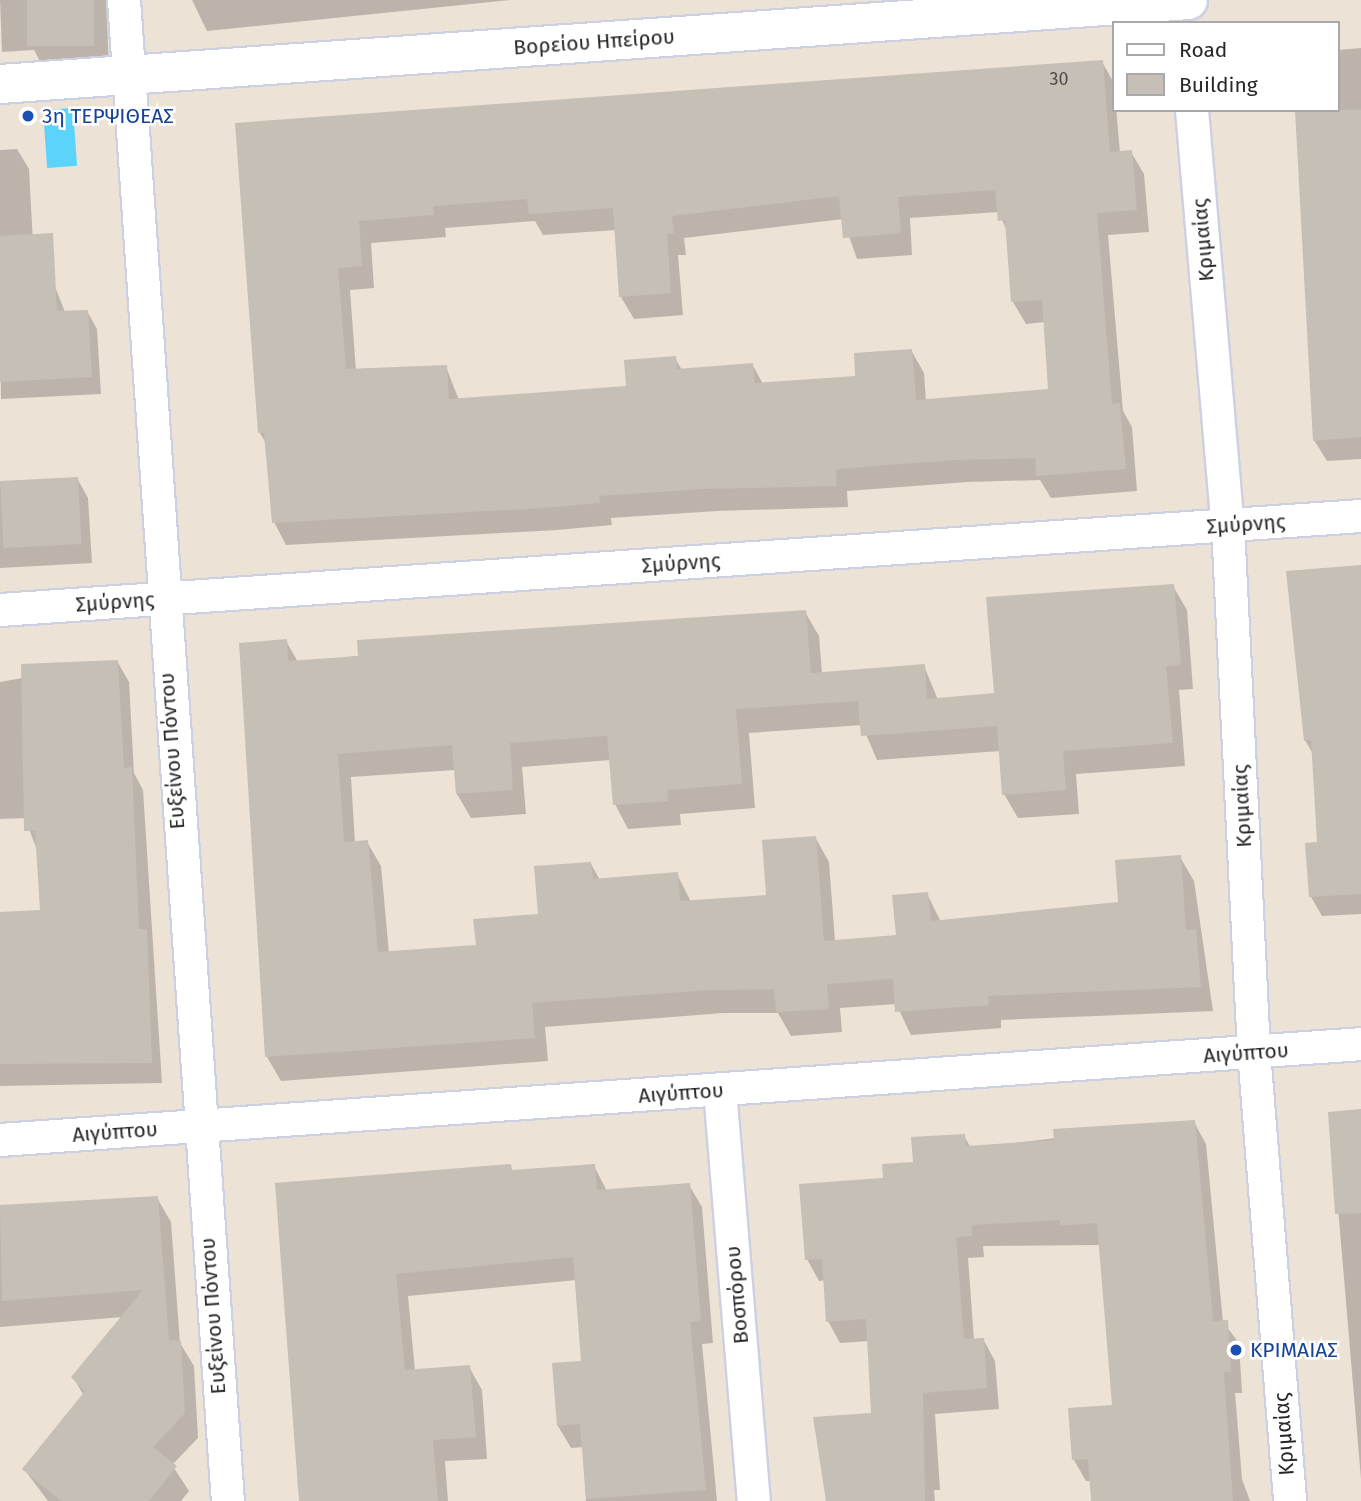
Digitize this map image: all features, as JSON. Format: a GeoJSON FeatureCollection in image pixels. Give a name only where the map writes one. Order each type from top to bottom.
{"type":"FeatureCollection","features":[{"type":"Feature","properties":{"kind":"street","name":"Ευξείνου Πόντου"},"geometry":{"type":"LineString","coordinates":[[124,0],[161,599],[198,1126],[228,1501]]}},
{"type":"Feature","properties":{"kind":"street","name":"Βορείου Ηπείρου"},"geometry":{"type":"LineString","coordinates":[[0,84],[1184,0]]}},
{"type":"Feature","properties":{"kind":"street"},"geometry":{"type":"LineString","coordinates":[[1184,0],[1185,21]]}},
{"type":"Feature","properties":{"kind":"street","name":"Κριμαίας"},"geometry":{"type":"LineString","coordinates":[[1192,112],[1228,526],[1254,1052],[1290,1501]]}},
{"type":"Feature","properties":{"kind":"street","name":"Σμύρνης"},"geometry":{"type":"LineString","coordinates":[[0,610],[1361,516]]}},
{"type":"Feature","properties":{"kind":"street","name":"Αιγύπτου"},"geometry":{"type":"LineString","coordinates":[[0,1140],[1361,1044]]}},
{"type":"Feature","properties":{"kind":"street","name":"Βοσπόρου"},"geometry":{"type":"LineString","coordinates":[[720,1090],[754,1501]]}},
{"type":"Feature","properties":{"kind":"water"},"geometry":{"type":"Polygon","coordinates":[[[73,108],[77,166],[47,168],[43,110],[73,108]]]}},
{"type":"Feature","properties":{"kind":"building"},"geometry":{"type":"Polygon","coordinates":[[[27,0],[94,0],[94,46],[27,46],[27,0]]]}},
{"type":"Feature","properties":{"kind":"building"},"geometry":{"type":"Polygon","coordinates":[[[1103,60],[1110,152],[1132,150],[1137,210],[1097,213],[1112,404],[1120,403],[1126,469],[1036,476],[1035,458],[955,460],[836,469],[837,486],[704,489],[599,496],[600,503],[543,508],[272,523],[264,433],[258,433],[235,123],[1103,60]],[[995,190],[898,197],[901,233],[843,238],[839,196],[672,216],[674,233],[667,234],[671,293],[619,297],[613,208],[529,214],[527,199],[433,206],[434,215],[359,221],[362,266],[338,268],[346,369],[447,365],[449,399],[626,386],[624,360],[676,356],[677,369],[753,363],[755,383],[855,376],[854,353],[912,349],[916,400],[1048,389],[1042,300],[1011,302],[1005,220],[998,221],[995,190]]]}},
{"type":"Feature","properties":{"kind":"building"},"geometry":{"type":"Polygon","coordinates":[[[1361,110],[1361,437],[1313,441],[1295,112],[1361,110]]]}},
{"type":"Feature","properties":{"kind":"building"},"geometry":{"type":"Polygon","coordinates":[[[53,233],[57,311],[88,310],[92,377],[0,382],[0,236],[53,233]]]}},
{"type":"Feature","properties":{"kind":"building"},"geometry":{"type":"Polygon","coordinates":[[[78,477],[82,544],[4,548],[0,481],[78,477]]]}},
{"type":"Feature","properties":{"kind":"building"},"geometry":{"type":"Polygon","coordinates":[[[1361,565],[1361,894],[1309,897],[1305,843],[1317,842],[1311,740],[1304,741],[1286,571],[1361,565]]]}},
{"type":"Feature","properties":{"kind":"building"},"geometry":{"type":"Polygon","coordinates":[[[1174,584],[1181,665],[1166,666],[1173,743],[1063,751],[1066,790],[1002,795],[997,726],[861,736],[858,701],[736,709],[742,784],[667,790],[668,801],[613,805],[607,736],[510,743],[513,790],[456,794],[452,745],[338,754],[344,842],[368,840],[378,952],[476,945],[473,919],[538,914],[534,866],[591,862],[593,879],[678,872],[680,901],[766,895],[762,840],[816,836],[824,941],[896,935],[892,895],[928,892],[931,921],[1118,902],[1115,860],[1181,855],[1186,930],[1196,929],[1201,987],[988,996],[989,1005],[895,1012],[893,979],[827,984],[829,1009],[776,1012],[774,989],[709,990],[532,1003],[535,1038],[265,1057],[239,643],[287,639],[288,661],[358,656],[357,640],[806,610],[811,673],[925,664],[927,699],[994,693],[986,597],[1174,584]]]}},
{"type":"Feature","properties":{"kind":"building"},"geometry":{"type":"Polygon","coordinates":[[[118,660],[124,768],[132,767],[139,929],[147,929],[152,1063],[0,1064],[0,912],[40,910],[35,831],[24,831],[21,664],[118,660]]]}},
{"type":"Feature","properties":{"kind":"building"},"geometry":{"type":"Polygon","coordinates":[[[1361,1109],[1361,1213],[1335,1214],[1328,1112],[1361,1109]]]}},
{"type":"Feature","properties":{"kind":"building"},"geometry":{"type":"Polygon","coordinates":[[[1195,1120],[1213,1321],[1228,1320],[1231,1372],[1224,1372],[1233,1501],[1091,1501],[1088,1459],[1072,1460],[1068,1408],[1112,1405],[1097,1223],[1060,1226],[1060,1220],[972,1225],[972,1236],[956,1237],[964,1339],[984,1338],[987,1388],[923,1393],[925,1501],[826,1501],[813,1417],[871,1413],[866,1319],[826,1322],[822,1259],[805,1260],[799,1184],[883,1178],[882,1164],[913,1162],[911,1137],[965,1134],[966,1146],[1054,1140],[1053,1129],[1195,1120]]]}},
{"type":"Feature","properties":{"kind":"building"},"geometry":{"type":"Polygon","coordinates":[[[511,1164],[512,1170],[595,1164],[597,1190],[690,1183],[701,1321],[690,1322],[706,1490],[586,1499],[580,1424],[557,1426],[552,1363],[581,1361],[573,1257],[396,1274],[405,1370],[470,1365],[476,1437],[433,1440],[438,1501],[299,1501],[275,1183],[511,1164]]]}},
{"type":"Feature","properties":{"kind":"building"},"geometry":{"type":"Polygon","coordinates":[[[158,1196],[169,1340],[181,1341],[185,1413],[153,1447],[177,1466],[149,1501],[61,1501],[22,1469],[85,1391],[71,1377],[143,1290],[2,1301],[0,1205],[158,1196]]]}},
{"type":"Feature","properties":{"kind":"place","name":"3η ΤΕΡΨΙΘΕΑΣ"},"geometry":{"type":"Point","coordinates":[28,116]}},
{"type":"Feature","properties":{"kind":"place","name":"ΚΡΙΜΑΙΑΣ"},"geometry":{"type":"Point","coordinates":[1236,1350]}}]}
